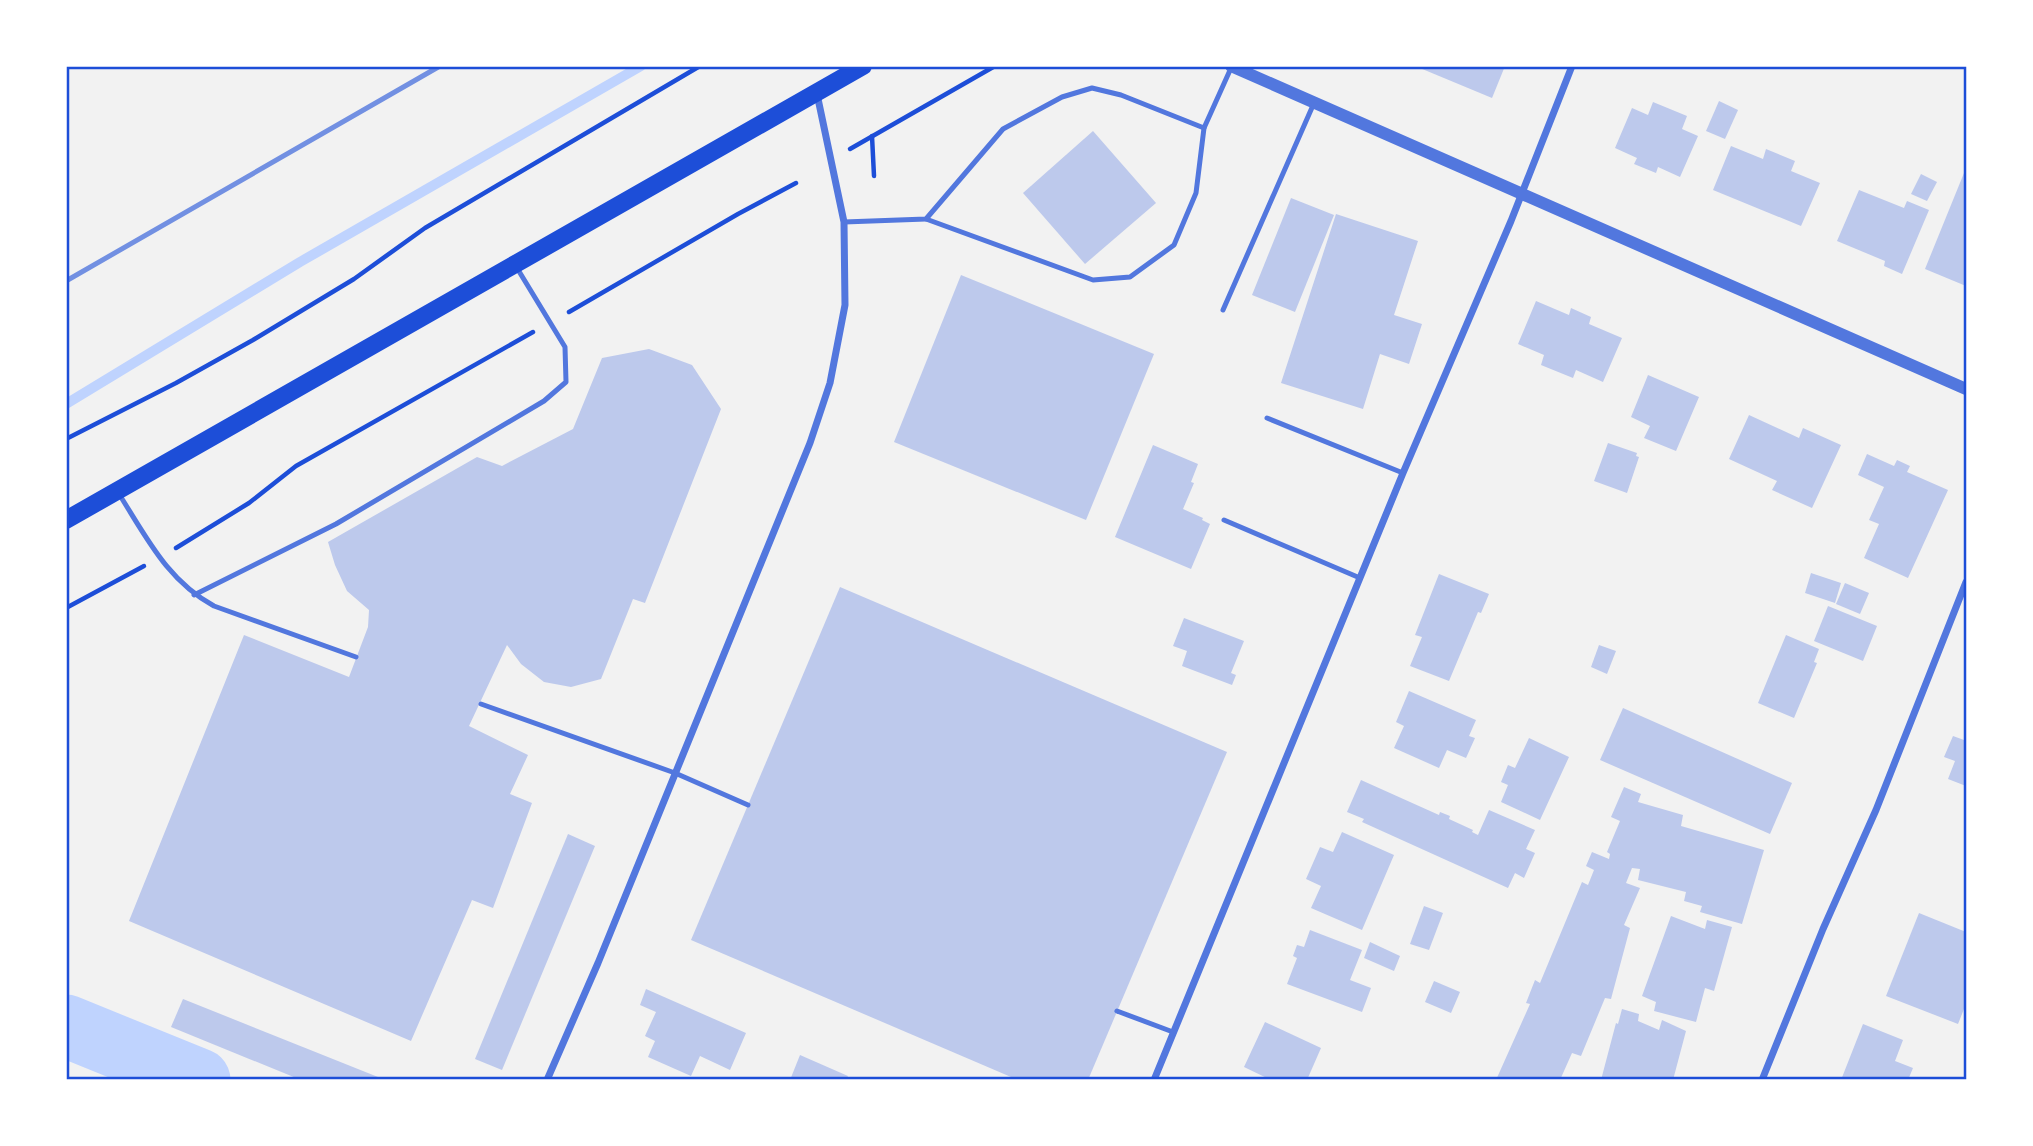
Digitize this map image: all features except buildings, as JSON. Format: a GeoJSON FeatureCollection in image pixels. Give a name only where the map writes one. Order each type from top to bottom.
{"type":"FeatureCollection","features":[{"type":"Feature","properties":{"kind":"main road"},"geometry":{"type":"LineString","coordinates":[[66,520],[863,66]]}},
{"type":"Feature","properties":{"kind":"street"},"geometry":{"type":"LineString","coordinates":[[1154,1080],[1360,578],[1522,194],[1572,66]]}},
{"type":"Feature","properties":{"kind":"street"},"geometry":{"type":"LineString","coordinates":[[1232,67],[1966,389]]}},
{"type":"Feature","properties":{"kind":"street"},"geometry":{"type":"LineString","coordinates":[[547,1080],[598,963],[810,443],[830,383],[845,305],[844,222],[817,94]]}},
{"type":"Feature","properties":{"kind":"street"},"geometry":{"type":"LineString","coordinates":[[1762,1080],[1819,938],[1875,810],[1966,582]]}},
{"type":"Feature","properties":{"kind":"lane"},"geometry":{"type":"LineString","coordinates":[[844,222],[926,219],[1093,280],[1130,277],[1174,245],[1196,193],[1204,128],[1232,67]]}},
{"type":"Feature","properties":{"kind":"lane"},"geometry":{"type":"LineString","coordinates":[[926,219],[1003,129],[1062,97],[1092,88],[1121,95],[1204,128]]}},
{"type":"Feature","properties":{"kind":"lane"},"geometry":{"type":"LineString","coordinates":[[1223,310],[1314,103]]}},
{"type":"Feature","properties":{"kind":"lane"},"geometry":{"type":"LineString","coordinates":[[194,595],[336,524],[544,401],[565,382],[565,347],[515,264]]}},
{"type":"Feature","properties":{"kind":"lane"},"geometry":{"type":"LineString","coordinates":[[1266,418],[1404,473]]}},
{"type":"Feature","properties":{"kind":"lane"},"geometry":{"type":"LineString","coordinates":[[117,491],[158,556],[173,576],[194,595],[238,615],[356,657]]}},
{"type":"Feature","properties":{"kind":"lane"},"geometry":{"type":"LineString","coordinates":[[1224,520],[1360,578]]}},
{"type":"Feature","properties":{"kind":"lane"},"geometry":{"type":"LineString","coordinates":[[481,704],[675,773],[748,805]]}},
{"type":"Feature","properties":{"kind":"lane"},"geometry":{"type":"LineString","coordinates":[[1118,1011],[1173,1032]]}},
{"type":"Feature","properties":{"kind":"path"},"geometry":{"type":"LineString","coordinates":[[66,439],[253,340],[354,279],[425,228],[700,66]]}},
{"type":"Feature","properties":{"kind":"path"},"geometry":{"type":"LineString","coordinates":[[843,153],[995,66]]}},
{"type":"Feature","properties":{"kind":"path"},"geometry":{"type":"LineString","coordinates":[[872,136],[874,176]]}},
{"type":"Feature","properties":{"kind":"path"},"geometry":{"type":"LineString","coordinates":[[571,311],[737,214],[796,183]]}},
{"type":"Feature","properties":{"kind":"path"},"geometry":{"type":"LineString","coordinates":[[183,544],[249,503],[296,466],[522,337]]}},
{"type":"Feature","properties":{"kind":"path"},"geometry":{"type":"LineString","coordinates":[[66,608],[139,569]]}},
{"type":"Feature","properties":{"kind":"waterway"},"geometry":{"type":"LineString","coordinates":[[66,404],[300,262],[641,66]]}},
{"type":"Feature","properties":{"kind":"waterway"},"geometry":{"type":"LineString","coordinates":[[66,1026],[199,1080]]}},
{"type":"Feature","properties":{"kind":"railway"},"geometry":{"type":"LineString","coordinates":[[66,281],[440,66]]}}]}
